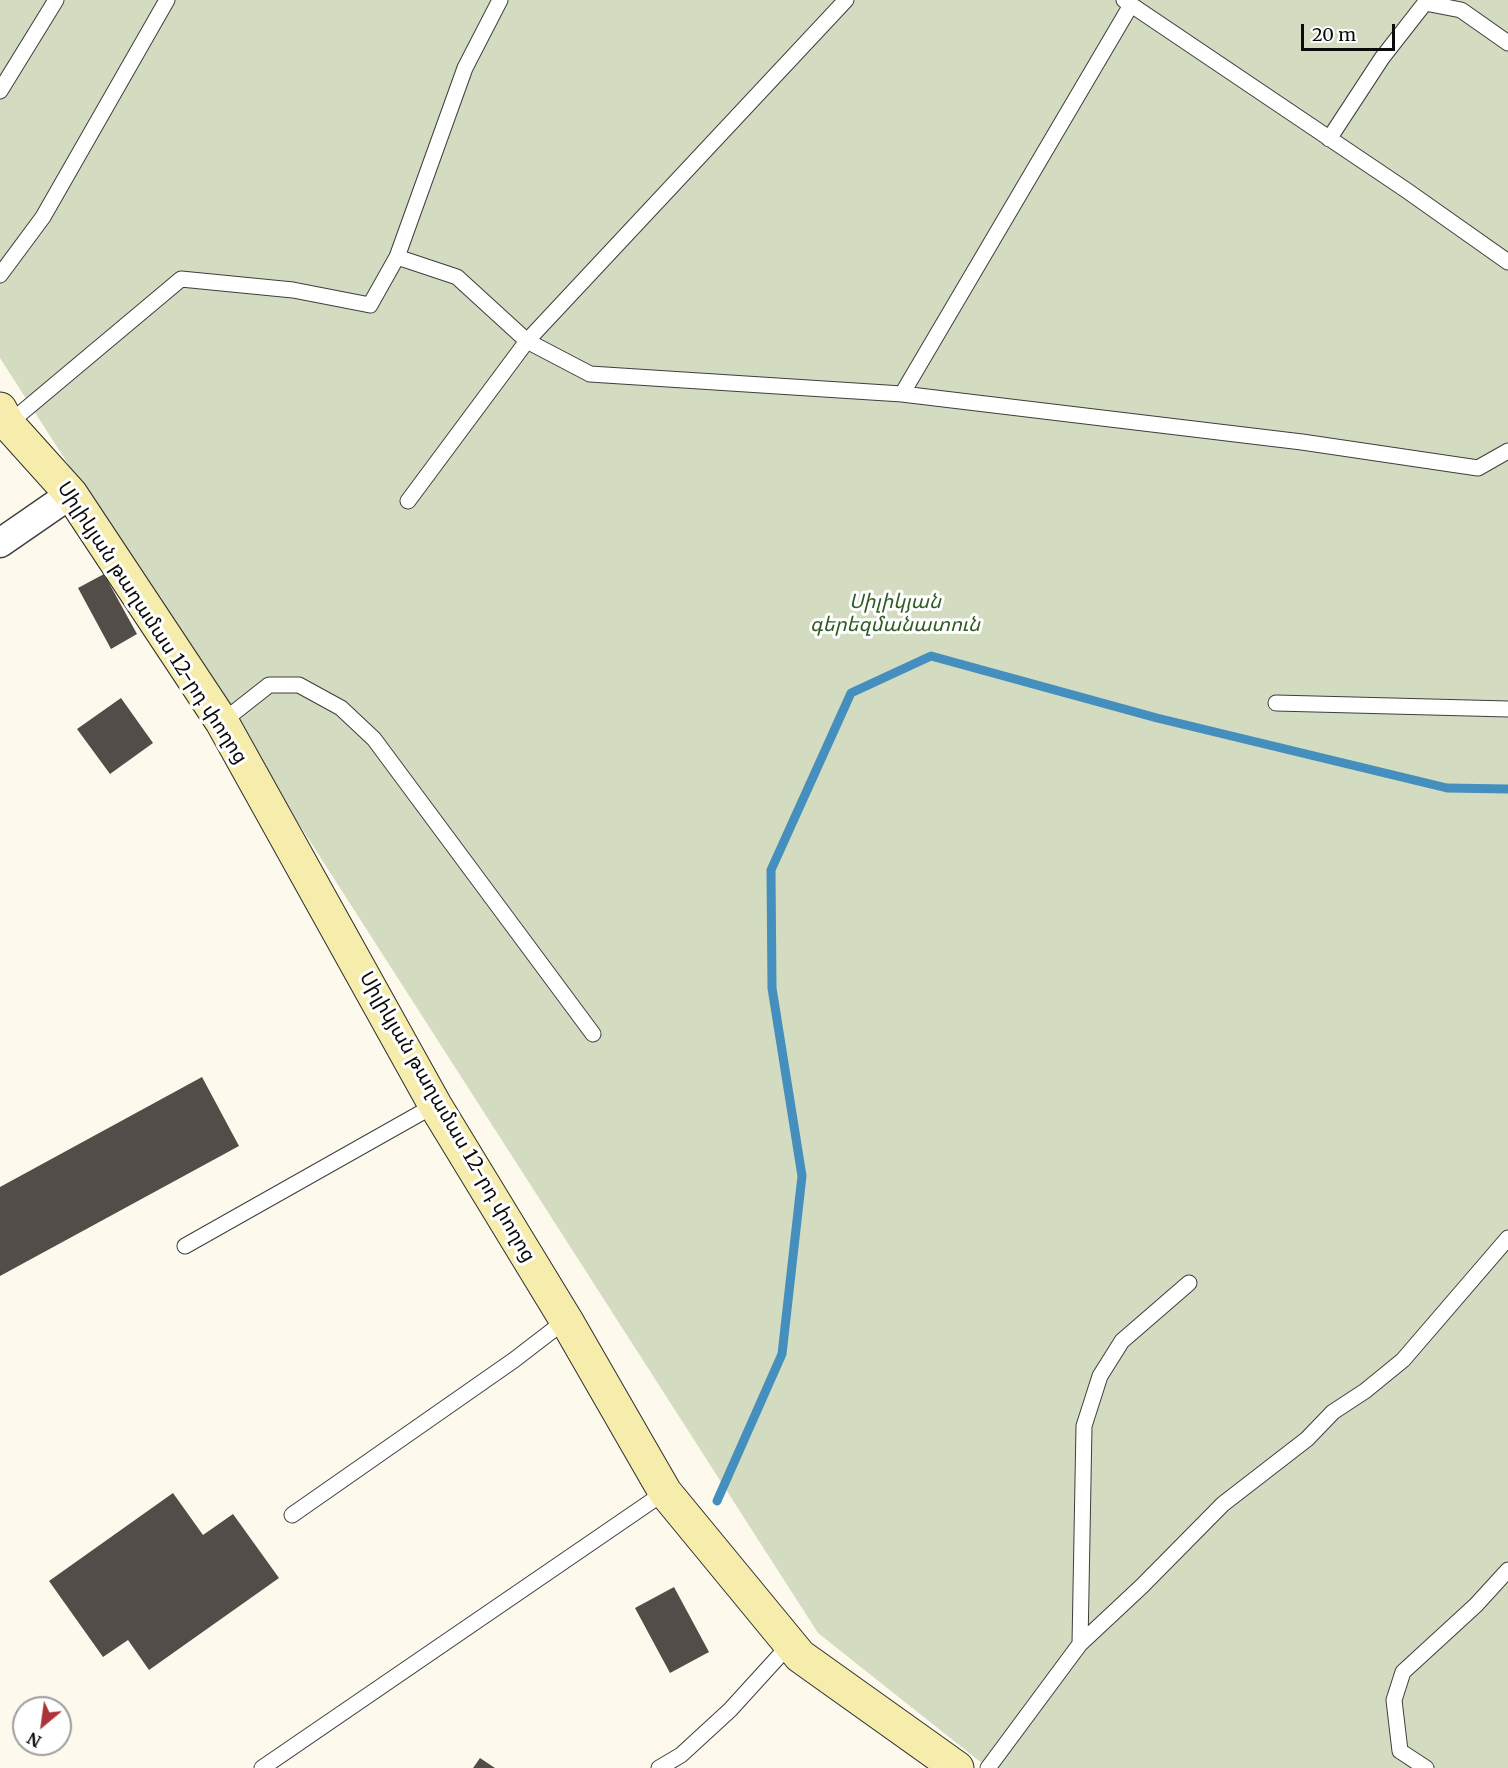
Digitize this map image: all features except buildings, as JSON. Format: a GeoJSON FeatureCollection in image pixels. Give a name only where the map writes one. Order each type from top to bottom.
{"type":"FeatureCollection","features":[{"type":"Feature","properties":{"kind":"main road","name":"Սիլիկյան թաղամաս 12-րդ փողոց"},"geometry":{"type":"LineString","coordinates":[[4,416],[71,494],[222,722],[435,1105],[566,1320],[665,1492],[800,1656],[957,1768]]}},
{"type":"Feature","properties":{"kind":"street"},"geometry":{"type":"LineString","coordinates":[[0,543],[71,494]]}},
{"type":"Feature","properties":{"kind":"lane"},"geometry":{"type":"LineString","coordinates":[[0,91],[56,0]]}},
{"type":"Feature","properties":{"kind":"lane"},"geometry":{"type":"LineString","coordinates":[[0,275],[43,217],[167,0]]}},
{"type":"Feature","properties":{"kind":"lane"},"geometry":{"type":"LineString","coordinates":[[4,416],[181,279],[293,290],[370,305],[397,257],[465,68],[500,0]]}},
{"type":"Feature","properties":{"kind":"lane"},"geometry":{"type":"LineString","coordinates":[[408,501],[527,341],[846,0]]}},
{"type":"Feature","properties":{"kind":"lane"},"geometry":{"type":"LineString","coordinates":[[902,394],[1128,2],[1508,262]]}},
{"type":"Feature","properties":{"kind":"lane"},"geometry":{"type":"LineString","coordinates":[[1329,139],[1382,58],[1425,3],[1461,10],[1508,43]]}},
{"type":"Feature","properties":{"kind":"lane"},"geometry":{"type":"LineString","coordinates":[[397,257],[457,278],[527,341],[590,374],[902,394],[1302,442],[1478,468],[1508,451]]}},
{"type":"Feature","properties":{"kind":"lane"},"geometry":{"type":"LineString","coordinates":[[222,722],[269,685],[299,685],[341,708],[374,739],[593,1034]]}},
{"type":"Feature","properties":{"kind":"lane"},"geometry":{"type":"LineString","coordinates":[[1276,703],[1508,709]]}},
{"type":"Feature","properties":{"kind":"lane"},"geometry":{"type":"LineString","coordinates":[[185,1246],[435,1105]]}},
{"type":"Feature","properties":{"kind":"lane"},"geometry":{"type":"LineString","coordinates":[[988,1768],[1080,1644],[1142,1586],[1223,1504],[1307,1439],[1333,1412],[1365,1391],[1403,1360],[1508,1238]]}},
{"type":"Feature","properties":{"kind":"lane"},"geometry":{"type":"LineString","coordinates":[[1080,1644],[1084,1426],[1100,1376],[1122,1341],[1189,1283]]}},
{"type":"Feature","properties":{"kind":"lane"},"geometry":{"type":"LineString","coordinates":[[292,1515],[514,1360],[566,1320]]}},
{"type":"Feature","properties":{"kind":"lane"},"geometry":{"type":"LineString","coordinates":[[262,1768],[665,1492]]}},
{"type":"Feature","properties":{"kind":"lane"},"geometry":{"type":"LineString","coordinates":[[1426,1768],[1400,1751],[1394,1700],[1403,1672],[1476,1605],[1508,1570]]}},
{"type":"Feature","properties":{"kind":"lane"},"geometry":{"type":"LineString","coordinates":[[659,1768],[681,1755],[730,1710],[791,1643]]}},
{"type":"Feature","properties":{"kind":"green space","name":"Սիլիկյան գերեզմանատուն"},"geometry":{"type":"Polygon","coordinates":[[[0,0],[1508,0],[1508,1768],[988,1768],[818,1633],[0,358],[0,0]]]}},
{"type":"Feature","properties":{"kind":"waterway"},"geometry":{"type":"LineString","coordinates":[[717,1501],[782,1354],[802,1176],[772,988],[771,870],[851,693],[931,656],[1157,718],[1447,788],[1508,789]]}}]}
